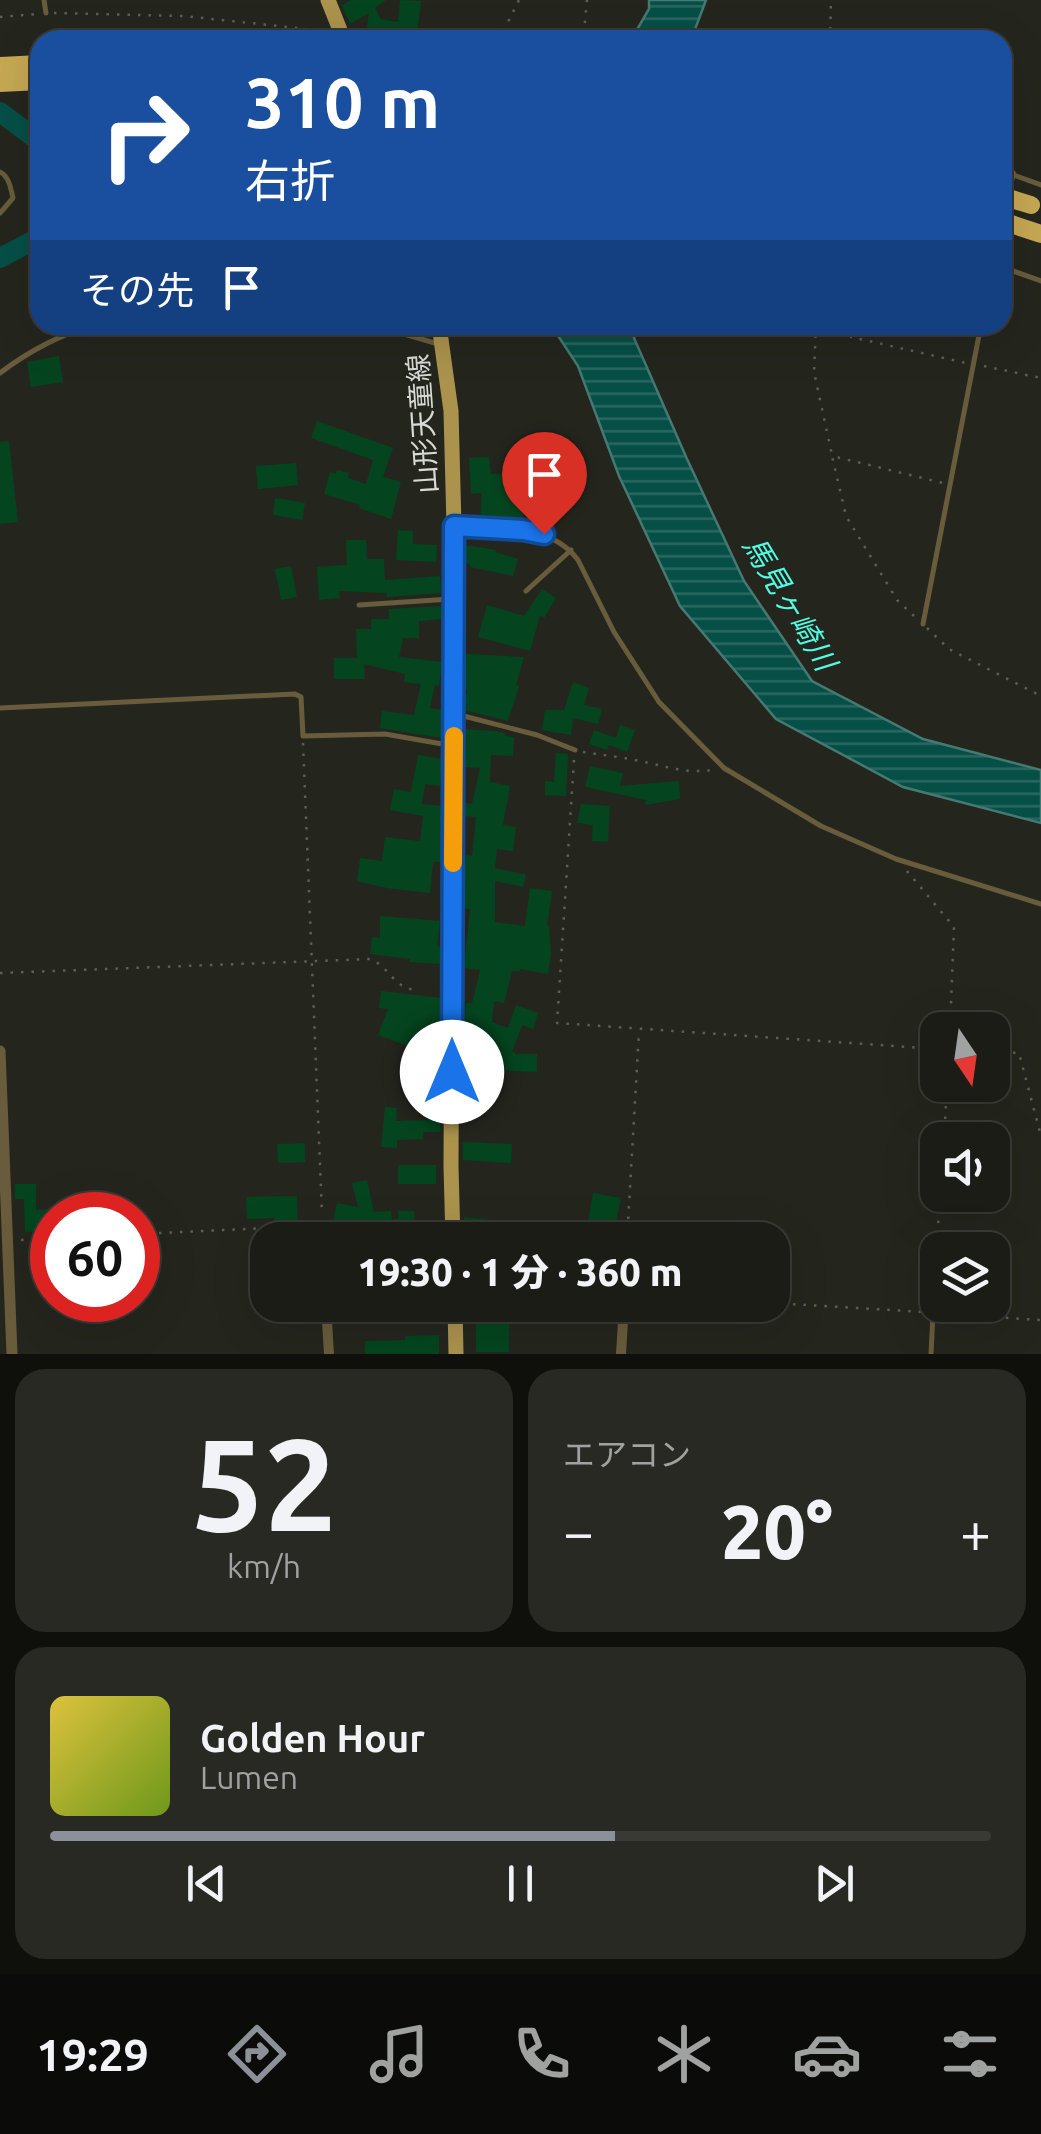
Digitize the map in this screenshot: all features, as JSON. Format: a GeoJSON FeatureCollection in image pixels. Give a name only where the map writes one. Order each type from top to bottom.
{"type":"FeatureCollection","features":[{"type":"Feature","properties":{"kind":"highway"},"geometry":{"type":"LineString","coordinates":[[0,66],[30,64]]}},
{"type":"Feature","properties":{"kind":"highway"},"geometry":{"type":"LineString","coordinates":[[0,84],[30,82]]}},
{"type":"Feature","properties":{"kind":"highway"},"geometry":{"type":"LineString","coordinates":[[1012,186],[1036,206]]}},
{"type":"Feature","properties":{"kind":"main road"},"geometry":{"type":"LineString","coordinates":[[328,0],[340,30]]}},
{"type":"Feature","properties":{"kind":"main road","name":"山形天童線"},"geometry":{"type":"LineString","coordinates":[[440,335],[451,411],[454,526],[453,1222]]}},
{"type":"Feature","properties":{"kind":"main road"},"geometry":{"type":"LineString","coordinates":[[455,1322],[456,1354]]}},
{"type":"Feature","properties":{"kind":"street"},"geometry":{"type":"LineString","coordinates":[[0,1050],[12,1354]]}},
{"type":"Feature","properties":{"kind":"street"},"geometry":{"type":"LineString","coordinates":[[327,1322],[328,1354]]}},
{"type":"Feature","properties":{"kind":"street"},"geometry":{"type":"LineString","coordinates":[[621,1354],[623,1322]]}},
{"type":"Feature","properties":{"kind":"lane"},"geometry":{"type":"LineString","coordinates":[[44,0],[46,13]]}},
{"type":"Feature","properties":{"kind":"lane"},"geometry":{"type":"LineString","coordinates":[[0,172],[13,198],[0,213]]}},
{"type":"Feature","properties":{"kind":"lane"},"geometry":{"type":"LineString","coordinates":[[1012,183],[1041,185]]}},
{"type":"Feature","properties":{"kind":"lane"},"geometry":{"type":"LineString","coordinates":[[1012,271],[1041,281]]}},
{"type":"Feature","properties":{"kind":"lane"},"geometry":{"type":"LineString","coordinates":[[0,374],[22,356],[62,335]]}},
{"type":"Feature","properties":{"kind":"lane"},"geometry":{"type":"LineString","coordinates":[[408,335],[442,345]]}},
{"type":"Feature","properties":{"kind":"lane"},"geometry":{"type":"LineString","coordinates":[[923,624],[979,335]]}},
{"type":"Feature","properties":{"kind":"lane"},"geometry":{"type":"LineString","coordinates":[[454,526],[544,534],[570,550],[614,632],[659,702],[724,768],[821,826],[896,858],[1041,904]]}},
{"type":"Feature","properties":{"kind":"lane"},"geometry":{"type":"LineString","coordinates":[[526,591],[570,550]]}},
{"type":"Feature","properties":{"kind":"lane"},"geometry":{"type":"LineString","coordinates":[[360,606],[453,599]]}},
{"type":"Feature","properties":{"kind":"lane"},"geometry":{"type":"LineString","coordinates":[[0,708],[295,694],[300,696],[303,736],[385,734],[454,746]]}},
{"type":"Feature","properties":{"kind":"lane"},"geometry":{"type":"LineString","coordinates":[[454,714],[537,735],[574,750]]}},
{"type":"Feature","properties":{"kind":"lane"},"geometry":{"type":"LineString","coordinates":[[930,1354],[932,1322]]}},
{"type":"Feature","properties":{"kind":"path"},"geometry":{"type":"LineString","coordinates":[[504,30],[519,0]]}},
{"type":"Feature","properties":{"kind":"path"},"geometry":{"type":"LineString","coordinates":[[584,30],[586,0]]}},
{"type":"Feature","properties":{"kind":"path"},"geometry":{"type":"LineString","coordinates":[[830,30],[831,0]]}},
{"type":"Feature","properties":{"kind":"path"},"geometry":{"type":"LineString","coordinates":[[0,18],[46,13],[184,16],[295,30]]}},
{"type":"Feature","properties":{"kind":"path"},"geometry":{"type":"LineString","coordinates":[[816,335],[814,372],[846,516],[897,600],[949,649],[1041,696]]}},
{"type":"Feature","properties":{"kind":"path"},"geometry":{"type":"LineString","coordinates":[[851,335],[1041,378]]}},
{"type":"Feature","properties":{"kind":"path"},"geometry":{"type":"LineString","coordinates":[[832,456],[950,484]]}},
{"type":"Feature","properties":{"kind":"path"},"geometry":{"type":"LineString","coordinates":[[303,736],[323,1222]]}},
{"type":"Feature","properties":{"kind":"path"},"geometry":{"type":"LineString","coordinates":[[724,768],[675,770],[574,750],[557,1023],[920,1048]]}},
{"type":"Feature","properties":{"kind":"path"},"geometry":{"type":"LineString","coordinates":[[896,858],[954,927],[951,1012]]}},
{"type":"Feature","properties":{"kind":"path"},"geometry":{"type":"LineString","coordinates":[[0,973],[370,959],[380,962],[404,989],[416,990]]}},
{"type":"Feature","properties":{"kind":"path"},"geometry":{"type":"LineString","coordinates":[[628,1222],[639,1029]]}},
{"type":"Feature","properties":{"kind":"path"},"geometry":{"type":"LineString","coordinates":[[1010,1053],[1019,1054],[1041,1136]]}},
{"type":"Feature","properties":{"kind":"path"},"geometry":{"type":"LineString","coordinates":[[160,1233],[250,1229]]}},
{"type":"Feature","properties":{"kind":"path"},"geometry":{"type":"LineString","coordinates":[[8,1240],[30,1239]]}},
{"type":"Feature","properties":{"kind":"path"},"geometry":{"type":"LineString","coordinates":[[790,1305],[920,1312]]}},
{"type":"Feature","properties":{"kind":"path"},"geometry":{"type":"LineString","coordinates":[[1010,1318],[1041,1320]]}},
{"type":"Feature","properties":{"kind":"water"},"geometry":{"type":"Polygon","coordinates":[[[649,0],[706,0],[695,30],[637,30],[649,9],[649,0]]]}},
{"type":"Feature","properties":{"kind":"water"},"geometry":{"type":"Polygon","coordinates":[[[558,335],[634,335],[744,581],[812,681],[923,739],[1041,770],[1041,823],[903,787],[776,719],[680,606],[619,476],[578,366],[558,335]]]}},
{"type":"Feature","properties":{"kind":"building"},"geometry":{"type":"Polygon","coordinates":[[[351,0],[386,0],[375,8],[381,19],[398,22],[400,0],[421,1],[418,30],[366,30],[369,13],[350,24],[342,5],[351,0]]]}},
{"type":"Feature","properties":{"kind":"building"},"geometry":{"type":"Polygon","coordinates":[[[59,356],[63,382],[31,387],[27,362],[59,356]]]}},
{"type":"Feature","properties":{"kind":"building"},"geometry":{"type":"Polygon","coordinates":[[[317,421],[393,448],[383,477],[401,482],[391,519],[324,494],[330,472],[336,474],[337,470],[366,484],[373,460],[311,438],[317,421]]]}},
{"type":"Feature","properties":{"kind":"building"},"geometry":{"type":"Polygon","coordinates":[[[9,441],[18,522],[0,524],[0,442],[9,441]]]}},
{"type":"Feature","properties":{"kind":"building"},"geometry":{"type":"Polygon","coordinates":[[[489,457],[491,474],[519,474],[523,523],[480,520],[482,493],[471,494],[469,458],[489,457]]]}},
{"type":"Feature","properties":{"kind":"building"},"geometry":{"type":"Polygon","coordinates":[[[296,463],[298,485],[258,489],[256,466],[296,463]]]}},
{"type":"Feature","properties":{"kind":"building"},"geometry":{"type":"Polygon","coordinates":[[[275,498],[305,503],[302,520],[273,515],[275,498]]]}},
{"type":"Feature","properties":{"kind":"building"},"geometry":{"type":"Polygon","coordinates":[[[398,530],[413,531],[413,544],[437,545],[436,562],[396,560],[398,530]]]}},
{"type":"Feature","properties":{"kind":"building"},"geometry":{"type":"Polygon","coordinates":[[[346,540],[366,540],[367,559],[384,559],[385,580],[440,576],[441,593],[387,597],[387,593],[339,591],[340,598],[319,600],[317,567],[347,565],[346,540]]]}},
{"type":"Feature","properties":{"kind":"building"},"geometry":{"type":"Polygon","coordinates":[[[465,545],[496,550],[518,559],[513,576],[470,567],[465,563],[465,545]]]}},
{"type":"Feature","properties":{"kind":"building"},"geometry":{"type":"Polygon","coordinates":[[[291,566],[297,597],[281,600],[275,569],[291,566]]]}},
{"type":"Feature","properties":{"kind":"building"},"geometry":{"type":"Polygon","coordinates":[[[542,589],[556,598],[544,618],[540,615],[530,651],[478,637],[487,605],[524,616],[542,589]]]}},
{"type":"Feature","properties":{"kind":"building"},"geometry":{"type":"Polygon","coordinates":[[[442,606],[442,619],[419,621],[419,638],[403,638],[399,657],[442,662],[439,686],[435,685],[430,708],[442,710],[442,738],[380,728],[382,711],[414,715],[421,684],[404,682],[405,674],[364,664],[365,679],[334,679],[334,658],[357,658],[356,629],[371,629],[371,619],[389,619],[389,609],[442,606]]]}},
{"type":"Feature","properties":{"kind":"building"},"geometry":{"type":"Polygon","coordinates":[[[465,654],[524,657],[508,721],[464,710],[465,654]]]}},
{"type":"Feature","properties":{"kind":"building"},"geometry":{"type":"Polygon","coordinates":[[[573,682],[589,688],[584,705],[602,709],[598,724],[573,718],[571,735],[542,730],[545,710],[564,710],[573,682]]]}},
{"type":"Feature","properties":{"kind":"building"},"geometry":{"type":"Polygon","coordinates":[[[620,725],[635,730],[627,752],[609,745],[607,750],[589,744],[594,730],[616,738],[620,725]]]}},
{"type":"Feature","properties":{"kind":"building"},"geometry":{"type":"Polygon","coordinates":[[[464,729],[514,737],[513,756],[491,755],[490,782],[510,786],[503,825],[516,827],[513,851],[497,849],[495,868],[526,875],[523,887],[495,881],[495,922],[525,926],[530,888],[552,891],[547,926],[551,954],[548,974],[512,971],[504,1003],[494,1001],[492,1022],[508,1028],[516,1005],[538,1013],[533,1029],[522,1025],[512,1052],[537,1054],[537,1072],[483,1069],[485,1046],[463,1043],[466,1003],[472,1003],[480,970],[464,968],[470,909],[463,909],[464,874],[466,855],[472,856],[476,817],[464,816],[464,803],[472,804],[480,768],[464,767],[464,729]]]}},
{"type":"Feature","properties":{"kind":"building"},"geometry":{"type":"Polygon","coordinates":[[[556,753],[568,754],[566,796],[545,795],[545,781],[554,782],[556,753]]]}},
{"type":"Feature","properties":{"kind":"building"},"geometry":{"type":"Polygon","coordinates":[[[418,755],[442,759],[440,786],[425,784],[422,804],[441,806],[441,862],[433,862],[430,893],[357,881],[360,858],[382,861],[385,837],[420,841],[423,816],[390,810],[394,789],[411,792],[418,755]]]}},
{"type":"Feature","properties":{"kind":"building"},"geometry":{"type":"Polygon","coordinates":[[[590,766],[623,773],[620,786],[679,781],[680,799],[645,805],[646,800],[585,787],[590,766]]]}},
{"type":"Feature","properties":{"kind":"building"},"geometry":{"type":"Polygon","coordinates":[[[581,804],[610,806],[608,842],[592,841],[593,825],[577,823],[581,804]]]}},
{"type":"Feature","properties":{"kind":"building"},"geometry":{"type":"Polygon","coordinates":[[[380,916],[440,921],[437,946],[441,947],[441,964],[370,954],[372,937],[380,938],[380,916]]]}},
{"type":"Feature","properties":{"kind":"building"},"geometry":{"type":"Polygon","coordinates":[[[381,991],[441,998],[440,1077],[405,1073],[408,1046],[378,1035],[388,1009],[379,1008],[381,991]]]}},
{"type":"Feature","properties":{"kind":"building"},"geometry":{"type":"Polygon","coordinates":[[[385,1107],[397,1108],[396,1121],[428,1120],[428,1110],[440,1110],[440,1132],[423,1132],[423,1139],[397,1140],[397,1148],[381,1147],[385,1107]]]}},
{"type":"Feature","properties":{"kind":"building"},"geometry":{"type":"Polygon","coordinates":[[[463,1142],[512,1144],[511,1163],[463,1160],[463,1142]]]}},
{"type":"Feature","properties":{"kind":"building"},"geometry":{"type":"Polygon","coordinates":[[[305,1143],[305,1162],[278,1163],[277,1144],[305,1143]]]}},
{"type":"Feature","properties":{"kind":"building"},"geometry":{"type":"Polygon","coordinates":[[[398,1165],[436,1165],[436,1184],[398,1184],[398,1165]]]}},
{"type":"Feature","properties":{"kind":"building"},"geometry":{"type":"Polygon","coordinates":[[[367,1180],[374,1212],[391,1211],[392,1220],[398,1219],[398,1211],[414,1211],[414,1222],[333,1221],[337,1203],[358,1207],[352,1183],[367,1180]]]}},
{"type":"Feature","properties":{"kind":"building"},"geometry":{"type":"Polygon","coordinates":[[[15,1184],[36,1184],[36,1192],[30,1192],[30,1232],[25,1232],[24,1199],[15,1199],[15,1184]]]}},
{"type":"Feature","properties":{"kind":"building"},"geometry":{"type":"Polygon","coordinates":[[[593,1193],[621,1198],[616,1222],[588,1222],[593,1193]]]}},
{"type":"Feature","properties":{"kind":"building"},"geometry":{"type":"Polygon","coordinates":[[[297,1196],[298,1222],[247,1219],[246,1197],[297,1196]]]}},
{"type":"Feature","properties":{"kind":"building"},"geometry":{"type":"Polygon","coordinates":[[[464,1217],[492,1220],[491,1222],[464,1222],[464,1217]]]}},
{"type":"Feature","properties":{"kind":"building"},"geometry":{"type":"Polygon","coordinates":[[[476,1322],[509,1322],[509,1352],[476,1352],[476,1322]]]}},
{"type":"Feature","properties":{"kind":"building"},"geometry":{"type":"Polygon","coordinates":[[[439,1335],[439,1354],[365,1354],[365,1341],[439,1335]]]}},
{"type":"Feature","properties":{"kind":"waterway"},"geometry":{"type":"LineString","coordinates":[[0,112],[30,134]]}},
{"type":"Feature","properties":{"kind":"waterway"},"geometry":{"type":"LineString","coordinates":[[0,258],[30,242]]}},
{"type":"Feature","properties":{"kind":"slow traffic"},"geometry":{"type":"LineString","coordinates":[[453,863],[454,736]]}},
{"type":"Feature","properties":{"kind":"route"},"geometry":{"type":"LineString","coordinates":[[452,1072],[454,526],[544,534]]}},
{"type":"Feature","properties":{"kind":"water label","name":"馬見ヶ崎川"},"geometry":{"type":"Point","coordinates":[790,603]}}]}
